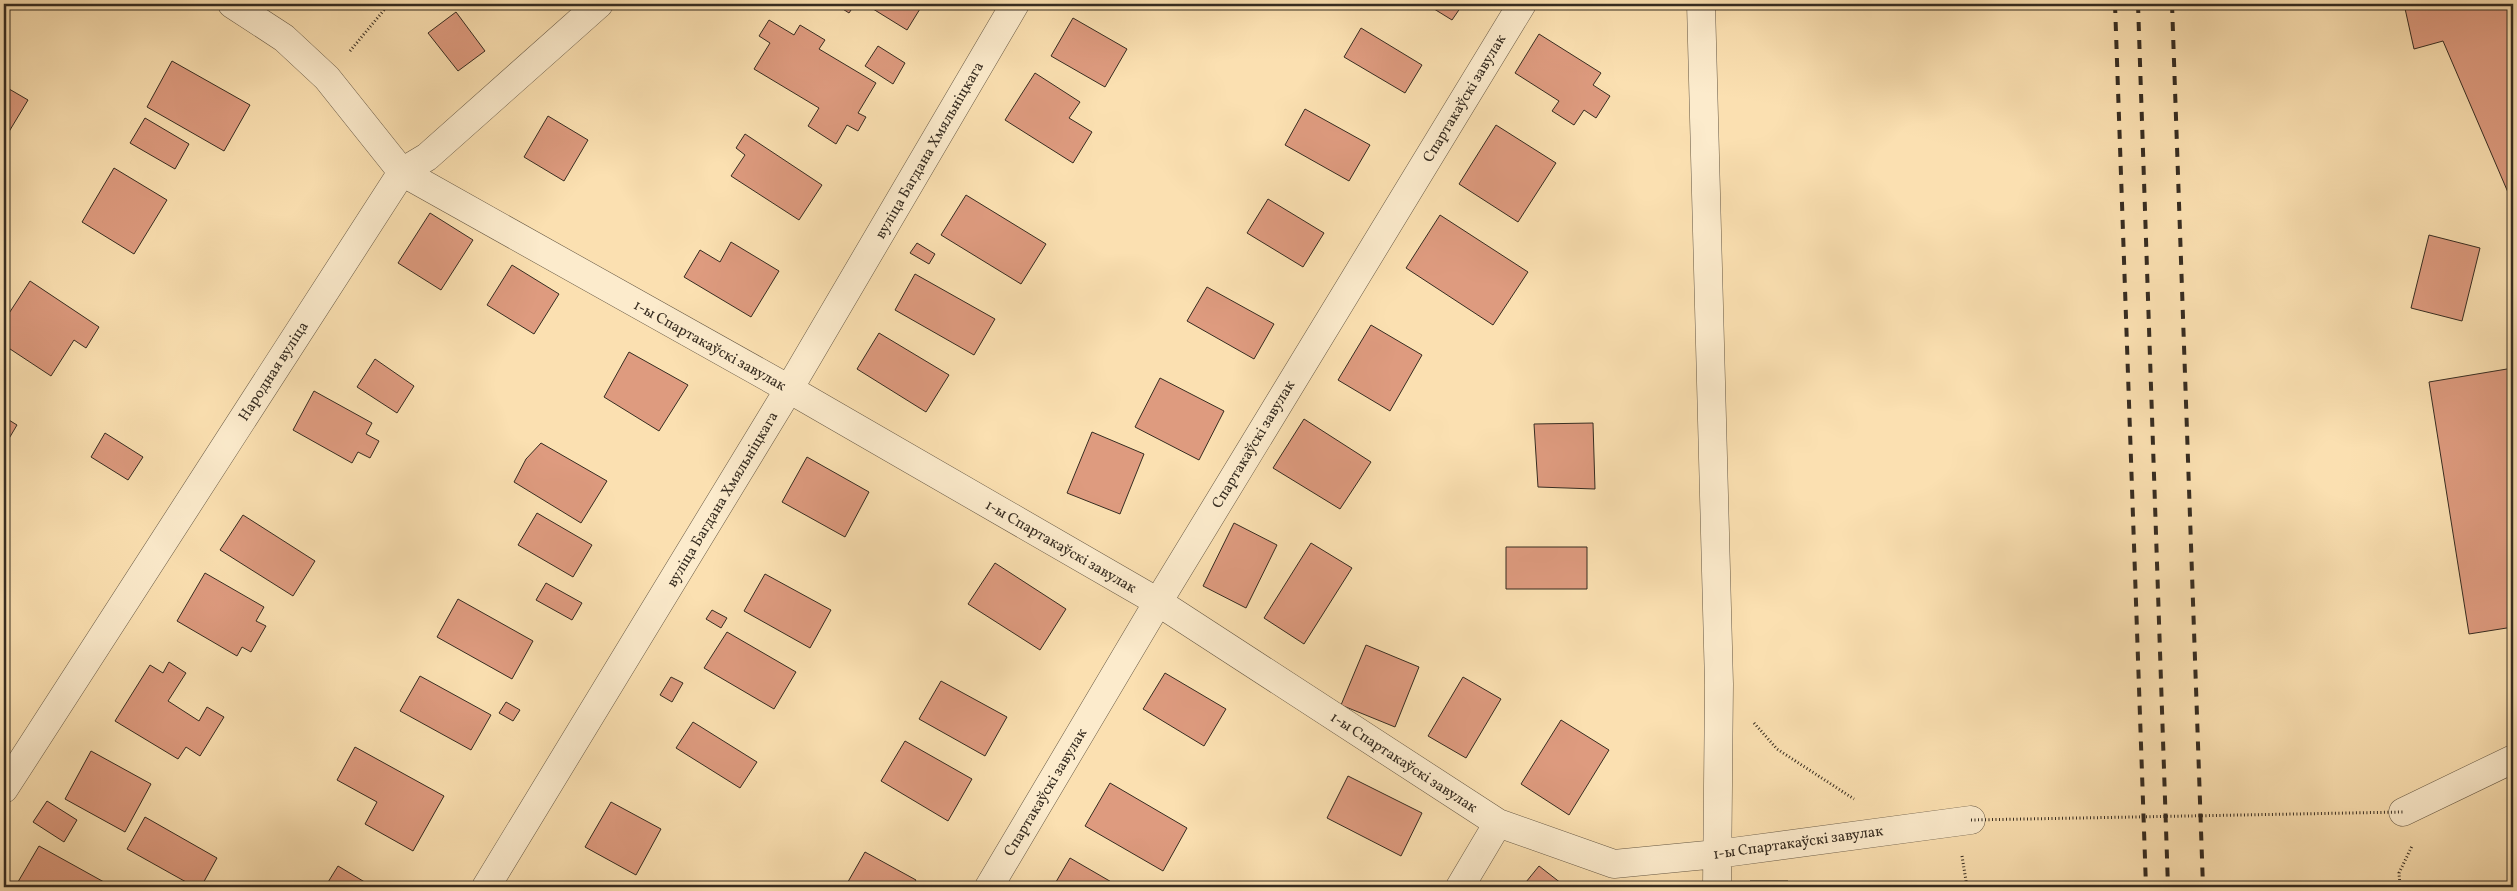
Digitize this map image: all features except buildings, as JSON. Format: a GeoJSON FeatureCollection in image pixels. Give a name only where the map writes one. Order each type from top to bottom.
{"type":"FeatureCollection","features":[{"type":"Feature","properties":{"kind":"street","name":"1-ы Спартакаўскі завулак"},"geometry":{"type":"LineString","coordinates":[[232,4],[284,38],[327,78],[402,172],[789,390],[1158,602],[1498,823],[1614,864],[1717,854],[1971,820]]}},
{"type":"Feature","properties":{"kind":"street","name":"Народная вуліца"},"geometry":{"type":"LineString","coordinates":[[4,788],[402,172],[427,158],[599,4]]}},
{"type":"Feature","properties":{"kind":"street","name":"вуліца Багдана Хмяльніцкага"},"geometry":{"type":"LineString","coordinates":[[486,887],[789,390],[1014,4]]}},
{"type":"Feature","properties":{"kind":"street","name":"Спартакаўскі завулак"},"geometry":{"type":"LineString","coordinates":[[989,887],[1158,602],[1522,4]]}},
{"type":"Feature","properties":{"kind":"street"},"geometry":{"type":"LineString","coordinates":[[1701,4],[1719,684],[1717,887]]}},
{"type":"Feature","properties":{"kind":"street"},"geometry":{"type":"LineString","coordinates":[[2403,812],[2513,759]]}},
{"type":"Feature","properties":{"kind":"street"},"geometry":{"type":"LineString","coordinates":[[1460,887],[1498,823]]}},
{"type":"Feature","properties":{"kind":"path"},"geometry":{"type":"LineString","coordinates":[[327,78],[389,4]]}},
{"type":"Feature","properties":{"kind":"path"},"geometry":{"type":"LineString","coordinates":[[1719,684],[1777,749],[1900,829]]}},
{"type":"Feature","properties":{"kind":"path"},"geometry":{"type":"LineString","coordinates":[[1971,820],[2403,812]]}},
{"type":"Feature","properties":{"kind":"railway"},"geometry":{"type":"LineString","coordinates":[[2115,4],[2146,887]]}},
{"type":"Feature","properties":{"kind":"railway"},"geometry":{"type":"LineString","coordinates":[[2138,4],[2168,887]]}},
{"type":"Feature","properties":{"kind":"railway"},"geometry":{"type":"LineString","coordinates":[[2172,4],[2203,887]]}}]}
